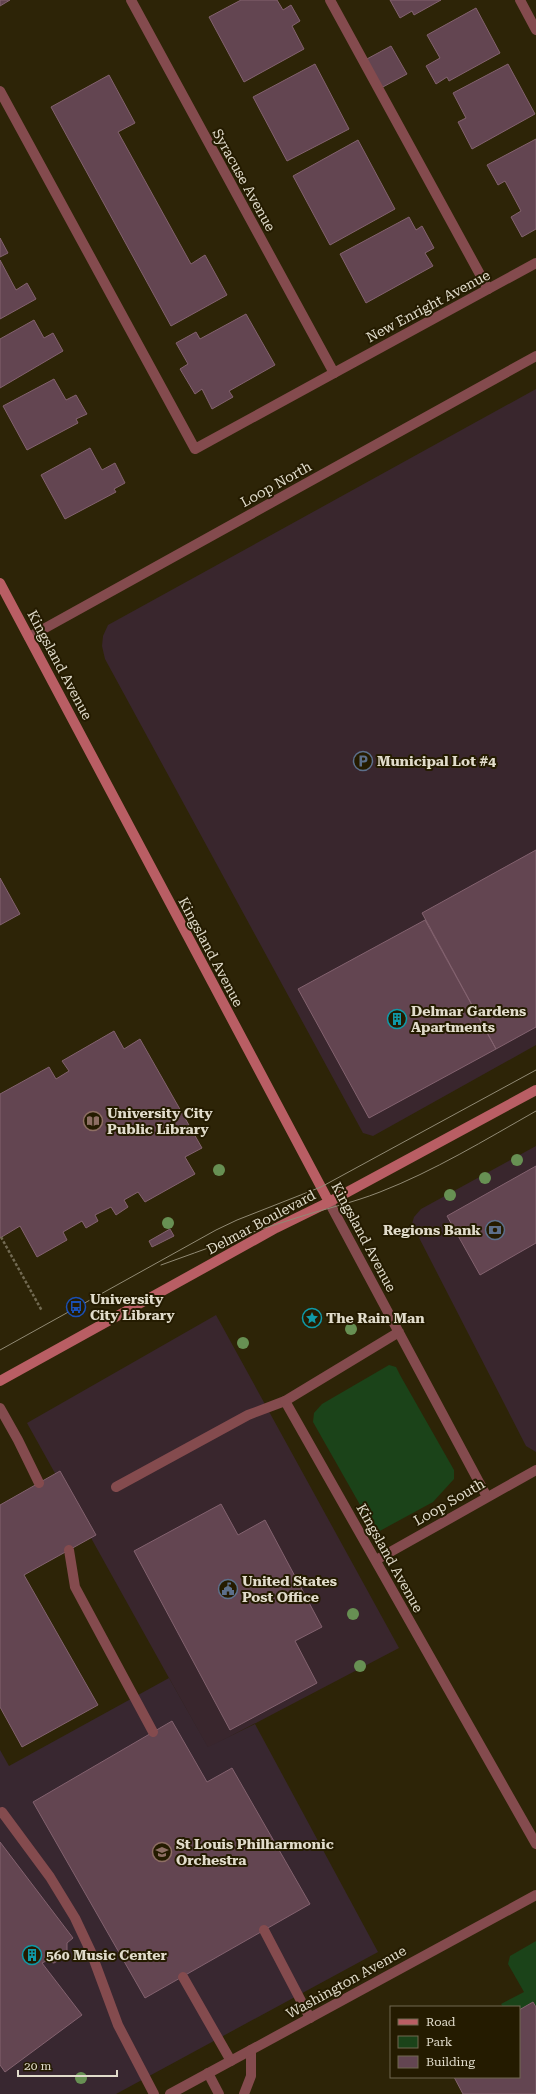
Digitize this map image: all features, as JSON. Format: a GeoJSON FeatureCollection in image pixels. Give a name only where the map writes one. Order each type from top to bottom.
{"type":"FeatureCollection","features":[{"type":"Feature","properties":{"kind":"street","name":"Syracuse Avenue"},"geometry":{"type":"LineString","coordinates":[[131,0],[334,373]]}},
{"type":"Feature","properties":{"kind":"street"},"geometry":{"type":"LineString","coordinates":[[330,0],[488,289]]}},
{"type":"Feature","properties":{"kind":"street"},"geometry":{"type":"LineString","coordinates":[[520,0],[536,30]]}},
{"type":"Feature","properties":{"kind":"street","name":"New Enright Avenue"},"geometry":{"type":"LineString","coordinates":[[0,91],[195,449],[536,263]]}},
{"type":"Feature","properties":{"kind":"street","name":"Loop North"},"geometry":{"type":"LineString","coordinates":[[29,638],[536,356]]}},
{"type":"Feature","properties":{"kind":"street","name":"Kingsland Avenue"},"geometry":{"type":"LineString","coordinates":[[0,583],[487,1496]]}},
{"type":"Feature","properties":{"kind":"street","name":"Delmar Boulevard"},"geometry":{"type":"LineString","coordinates":[[0,1381],[276,1228],[329,1202],[536,1090]]}},
{"type":"Feature","properties":{"kind":"street"},"geometry":{"type":"LineString","coordinates":[[116,1488],[248,1415],[285,1400],[399,1332]]}},
{"type":"Feature","properties":{"kind":"street","name":"Kingsland Avenue"},"geometry":{"type":"LineString","coordinates":[[285,1400],[536,1844]]}},
{"type":"Feature","properties":{"kind":"street"},"geometry":{"type":"LineString","coordinates":[[0,1408],[18,1440],[39,1483]]}},
{"type":"Feature","properties":{"kind":"street","name":"Loop South"},"geometry":{"type":"LineString","coordinates":[[376,1560],[487,1496],[536,1470]]}},
{"type":"Feature","properties":{"kind":"street"},"geometry":{"type":"LineString","coordinates":[[69,1550],[75,1587],[153,1732]]}},
{"type":"Feature","properties":{"kind":"street"},"geometry":{"type":"LineString","coordinates":[[2,1812],[50,1877],[75,1918],[91,1952],[118,2025],[154,2094]]}},
{"type":"Feature","properties":{"kind":"street","name":"Washington Avenue"},"geometry":{"type":"LineString","coordinates":[[170,2094],[536,1895]]}},
{"type":"Feature","properties":{"kind":"street"},"geometry":{"type":"LineString","coordinates":[[264,1930],[310,2018]]}},
{"type":"Feature","properties":{"kind":"street"},"geometry":{"type":"LineString","coordinates":[[183,1976],[231,2061]]}},
{"type":"Feature","properties":{"kind":"street"},"geometry":{"type":"LineString","coordinates":[[244,2094],[251,2076],[251,2050]]}},
{"type":"Feature","properties":{"kind":"street"},"geometry":{"type":"LineString","coordinates":[[208,2074],[219,2094]]}},
{"type":"Feature","properties":{"kind":"path"},"geometry":{"type":"LineString","coordinates":[[1,1237],[42,1311]]}},
{"type":"Feature","properties":{"kind":"shaded area","name":"Municipal Lot #4"},"geometry":{"type":"Polygon","coordinates":[[[536,389],[536,1045],[373,1136],[363,1133],[105,659],[102,646],[103,636],[108,625],[536,389]]]}},
{"type":"Feature","properties":{"kind":"shaded area"},"geometry":{"type":"Polygon","coordinates":[[[536,1146],[536,1452],[526,1446],[412,1224],[414,1217],[421,1209],[536,1146]]]}},
{"type":"Feature","properties":{"kind":"shaded area"},"geometry":{"type":"Polygon","coordinates":[[[216,1315],[399,1648],[208,1748],[27,1423],[216,1315]]]}},
{"type":"Feature","properties":{"kind":"shaded area","name":"St Louis Philharmonic Orchestra"},"geometry":{"type":"Polygon","coordinates":[[[169,1678],[208,1747],[255,1724],[378,1952],[116,2094],[0,2094],[0,1750],[9,1766],[169,1678]]]}},
{"type":"Feature","properties":{"kind":"green space"},"geometry":{"type":"Polygon","coordinates":[[[389,1365],[396,1367],[454,1470],[454,1479],[433,1502],[376,1533],[313,1422],[314,1413],[322,1404],[389,1365]]]}},
{"type":"Feature","properties":{"kind":"green space"},"geometry":{"type":"Polygon","coordinates":[[[536,1941],[536,2007],[533,2002],[520,2009],[520,2006],[502,2006],[501,2004],[524,1992],[508,1964],[510,1956],[536,1941]]]}},
{"type":"Feature","properties":{"kind":"building"},"geometry":{"type":"Polygon","coordinates":[[[0,0],[10,0],[0,6],[0,0]]]}},
{"type":"Feature","properties":{"kind":"building"},"geometry":{"type":"Polygon","coordinates":[[[241,0],[277,0],[283,10],[291,5],[300,21],[292,26],[304,49],[244,82],[209,17],[241,0]]]}},
{"type":"Feature","properties":{"kind":"building"},"geometry":{"type":"Polygon","coordinates":[[[390,0],[441,0],[414,15],[412,11],[400,18],[390,0]]]}},
{"type":"Feature","properties":{"kind":"building"},"geometry":{"type":"Polygon","coordinates":[[[476,8],[500,53],[449,81],[447,77],[436,84],[426,66],[440,58],[427,35],[476,8]]]}},
{"type":"Feature","properties":{"kind":"building"},"geometry":{"type":"Polygon","coordinates":[[[391,46],[407,74],[381,88],[365,60],[391,46]]]}},
{"type":"Feature","properties":{"kind":"building"},"geometry":{"type":"Polygon","coordinates":[[[315,64],[349,129],[287,161],[253,97],[315,64]]]}},
{"type":"Feature","properties":{"kind":"building"},"geometry":{"type":"Polygon","coordinates":[[[508,64],[535,114],[472,149],[458,122],[466,118],[453,93],[508,64]]]}},
{"type":"Feature","properties":{"kind":"building"},"geometry":{"type":"Polygon","coordinates":[[[109,75],[135,123],[118,132],[191,264],[205,255],[227,295],[171,326],[51,107],[109,75]]]}},
{"type":"Feature","properties":{"kind":"building"},"geometry":{"type":"Polygon","coordinates":[[[536,139],[536,229],[522,237],[511,217],[521,211],[505,181],[498,185],[487,165],[536,139]]]}},
{"type":"Feature","properties":{"kind":"building"},"geometry":{"type":"Polygon","coordinates":[[[358,140],[395,209],[330,245],[293,176],[358,140]]]}},
{"type":"Feature","properties":{"kind":"building"},"geometry":{"type":"Polygon","coordinates":[[[409,217],[416,230],[422,226],[434,248],[425,253],[433,266],[366,303],[340,254],[409,217]]]}},
{"type":"Feature","properties":{"kind":"building"},"geometry":{"type":"Polygon","coordinates":[[[0,238],[8,253],[0,257],[0,238]]]}},
{"type":"Feature","properties":{"kind":"building"},"geometry":{"type":"Polygon","coordinates":[[[0,260],[16,290],[27,283],[36,299],[0,319],[0,260]]]}},
{"type":"Feature","properties":{"kind":"building"},"geometry":{"type":"Polygon","coordinates":[[[246,314],[275,365],[229,391],[233,397],[212,409],[202,389],[195,394],[180,369],[188,364],[176,343],[196,332],[200,339],[246,314]]]}},
{"type":"Feature","properties":{"kind":"building"},"geometry":{"type":"Polygon","coordinates":[[[34,320],[44,338],[53,333],[63,351],[0,388],[0,339],[34,320]]]}},
{"type":"Feature","properties":{"kind":"building"},"geometry":{"type":"Polygon","coordinates":[[[54,379],[66,400],[76,395],[87,414],[76,419],[78,423],[27,450],[3,406],[54,379]]]}},
{"type":"Feature","properties":{"kind":"building"},"geometry":{"type":"Polygon","coordinates":[[[90,448],[102,470],[115,463],[125,483],[114,489],[116,492],[65,519],[41,475],[90,448]]]}},
{"type":"Feature","properties":{"kind":"building"},"geometry":{"type":"Polygon","coordinates":[[[536,850],[536,1027],[496,1049],[422,913],[536,850]]]}},
{"type":"Feature","properties":{"kind":"building"},"geometry":{"type":"Polygon","coordinates":[[[0,878],[20,914],[0,925],[0,878]]]}},
{"type":"Feature","properties":{"kind":"building","name":"Delmar Gardens Apartments"},"geometry":{"type":"Polygon","coordinates":[[[425,920],[496,1049],[369,1118],[298,989],[425,920]]]}},
{"type":"Feature","properties":{"kind":"building","name":"University City Public Library"},"geometry":{"type":"Polygon","coordinates":[[[114,1031],[124,1049],[140,1039],[202,1148],[185,1157],[195,1174],[145,1202],[138,1192],[124,1200],[128,1207],[116,1215],[111,1207],[95,1215],[98,1221],[86,1228],[82,1221],[63,1232],[67,1240],[37,1257],[20,1226],[0,1238],[0,1094],[49,1067],[56,1079],[69,1071],[62,1061],[114,1031]]]}},
{"type":"Feature","properties":{"kind":"building","name":"Regions Bank"},"geometry":{"type":"Polygon","coordinates":[[[536,1166],[536,1243],[480,1275],[447,1216],[536,1166]]]}},
{"type":"Feature","properties":{"kind":"building"},"geometry":{"type":"Polygon","coordinates":[[[170,1229],[174,1236],[152,1247],[149,1241],[170,1229]]]}},
{"type":"Feature","properties":{"kind":"building"},"geometry":{"type":"Polygon","coordinates":[[[60,1471],[96,1535],[24,1575],[98,1705],[22,1747],[0,1707],[0,1505],[60,1471]]]}},
{"type":"Feature","properties":{"kind":"building","name":"United States Post Office"},"geometry":{"type":"Polygon","coordinates":[[[221,1504],[238,1535],[265,1520],[322,1627],[295,1641],[317,1683],[230,1730],[134,1551],[221,1504]]]}},
{"type":"Feature","properties":{"kind":"building"},"geometry":{"type":"Polygon","coordinates":[[[172,1721],[207,1782],[232,1768],[310,1904],[145,1998],[33,1802],[172,1721]]]}},
{"type":"Feature","properties":{"kind":"building","name":"560 Music Center"},"geometry":{"type":"Polygon","coordinates":[[[0,1842],[73,1938],[67,1943],[67,1951],[61,1959],[54,1963],[46,1961],[42,1963],[82,2015],[5,2072],[0,2065],[0,1842]]]}},
{"type":"Feature","properties":{"kind":"building"},"geometry":{"type":"Polygon","coordinates":[[[533,2002],[536,2007],[536,2094],[463,2094],[455,2078],[520,2078],[520,2009],[533,2002]]]}},
{"type":"Feature","properties":{"kind":"tram line"},"geometry":{"type":"LineString","coordinates":[[0,1350],[216,1230],[237,1220],[321,1187],[536,1070]]}},
{"type":"Feature","properties":{"kind":"tram line"},"geometry":{"type":"LineString","coordinates":[[161,1265],[262,1229],[359,1199],[400,1184],[440,1165],[536,1111]]}},
{"type":"Feature","properties":{"kind":"place","name":"Municipal Lot #4"},"geometry":{"type":"Point","coordinates":[363,761]}},
{"type":"Feature","properties":{"kind":"place","name":"Delmar Gardens Apartments"},"geometry":{"type":"Point","coordinates":[397,1019]}},
{"type":"Feature","properties":{"kind":"place","name":"University City Public Library"},"geometry":{"type":"Point","coordinates":[93,1121]}},
{"type":"Feature","properties":{"kind":"place","name":"Regions Bank"},"geometry":{"type":"Point","coordinates":[495,1230]}},
{"type":"Feature","properties":{"kind":"place","name":"University City Library"},"geometry":{"type":"Point","coordinates":[76,1307]}},
{"type":"Feature","properties":{"kind":"place","name":"The Rain Man"},"geometry":{"type":"Point","coordinates":[312,1318]}},
{"type":"Feature","properties":{"kind":"place","name":"United States Post Office"},"geometry":{"type":"Point","coordinates":[228,1589]}},
{"type":"Feature","properties":{"kind":"place","name":"St Louis Philharmonic Orchestra"},"geometry":{"type":"Point","coordinates":[162,1852]}},
{"type":"Feature","properties":{"kind":"place","name":"560 Music Center"},"geometry":{"type":"Point","coordinates":[32,1955]}}]}
